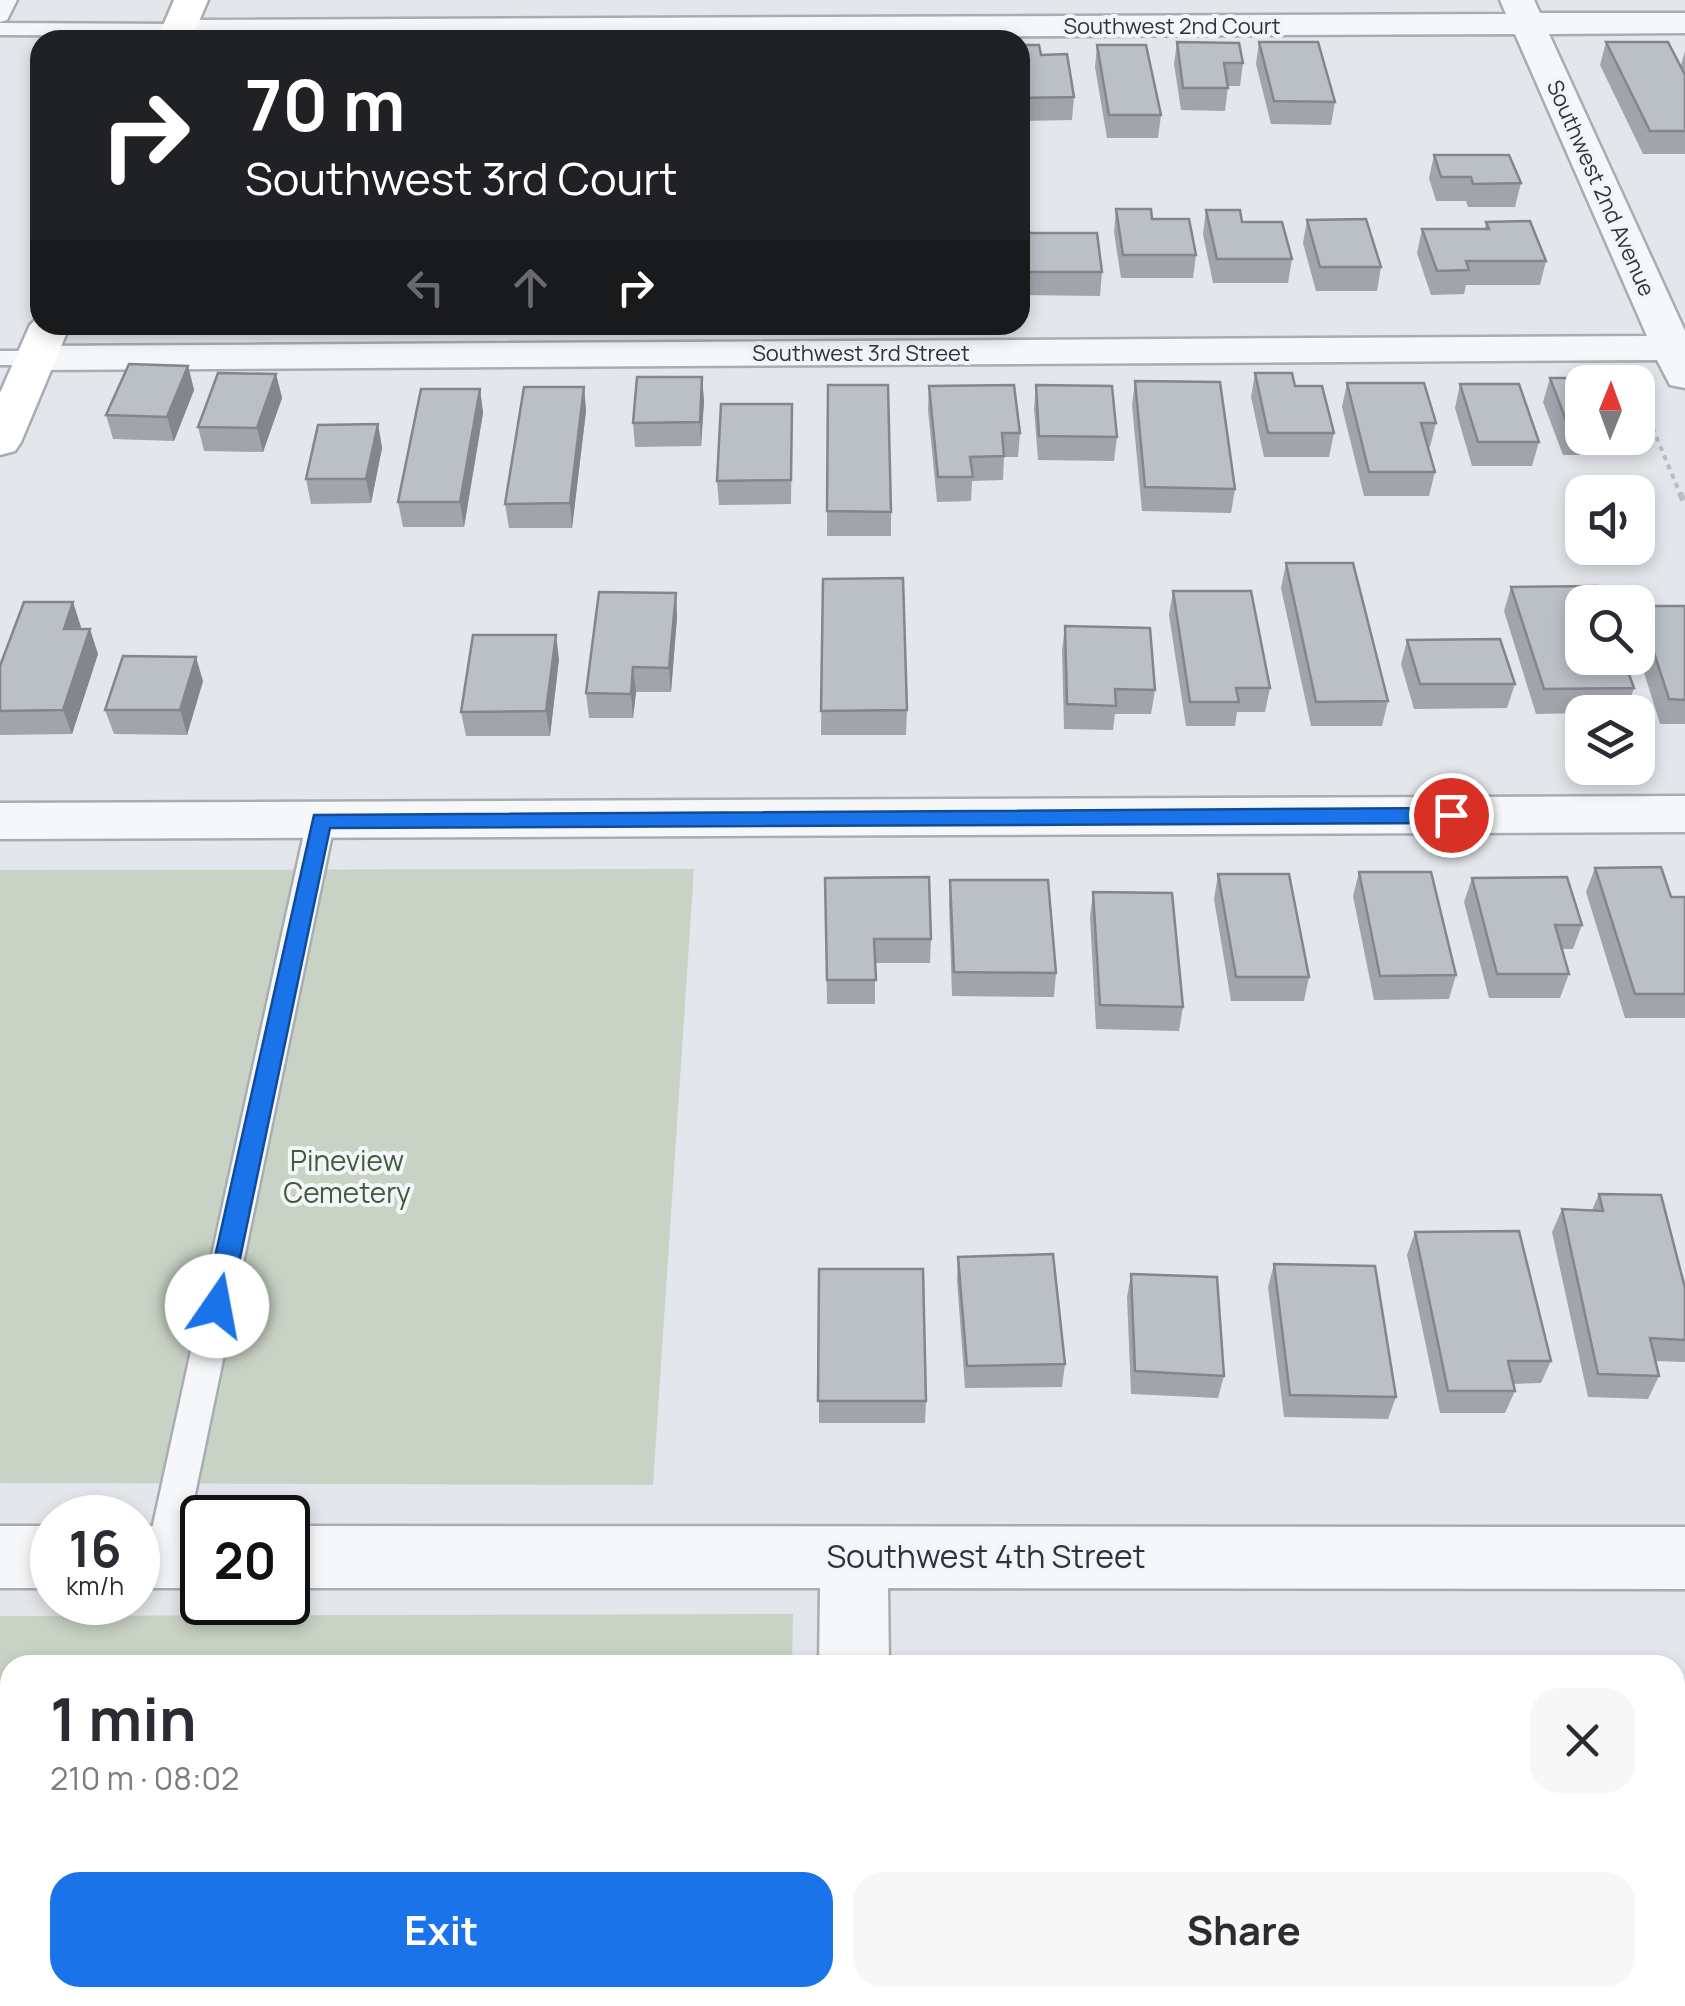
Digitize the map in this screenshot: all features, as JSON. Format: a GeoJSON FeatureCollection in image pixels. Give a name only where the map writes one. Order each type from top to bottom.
{"type":"FeatureCollection","features":[{"type":"Feature","properties":{"kind":"street","name":"Southwest 2nd Court"},"geometry":{"type":"LineString","coordinates":[[182,23],[1522,12],[1685,23]]}},
{"type":"Feature","properties":{"kind":"street","name":"Southwest 2nd Avenue"},"geometry":{"type":"LineString","coordinates":[[1522,12],[1681,357]]}},
{"type":"Feature","properties":{"kind":"street","name":"Southwest 3rd Street"},"geometry":{"type":"LineString","coordinates":[[29,347],[1681,357]]}},
{"type":"Feature","properties":{"kind":"street"},"geometry":{"type":"LineString","coordinates":[[0,442],[29,347]]}},
{"type":"Feature","properties":{"kind":"street"},"geometry":{"type":"LineString","coordinates":[[0,821],[1685,814]]}},
{"type":"Feature","properties":{"kind":"street"},"geometry":{"type":"LineString","coordinates":[[0,1557],[30,1557]]}},
{"type":"Feature","properties":{"kind":"street","name":"Southwest 4th Street"},"geometry":{"type":"LineString","coordinates":[[310,1557],[1685,1558]]}},
{"type":"Feature","properties":{"kind":"street"},"geometry":{"type":"LineString","coordinates":[[854,1557],[854,1655]]}},
{"type":"Feature","properties":{"kind":"lane"},"geometry":{"type":"LineString","coordinates":[[0,16],[8,0]]}},
{"type":"Feature","properties":{"kind":"lane"},"geometry":{"type":"LineString","coordinates":[[0,29],[182,23]]}},
{"type":"Feature","properties":{"kind":"lane"},"geometry":{"type":"LineString","coordinates":[[168,1557],[321,820]]}},
{"type":"Feature","properties":{"kind":"path"},"geometry":{"type":"LineString","coordinates":[[1655,431],[1685,504]]}},
{"type":"Feature","properties":{"kind":"green space","name":"Pineview Cemetery"},"geometry":{"type":"Polygon","coordinates":[[[694,869],[653,1485],[0,1483],[0,870],[694,869]]]}},
{"type":"Feature","properties":{"kind":"green space"},"geometry":{"type":"Polygon","coordinates":[[[793,1614],[792,1655],[0,1655],[0,1616],[30,1616],[30,1625],[160,1625],[160,1616],[180,1616],[180,1625],[310,1625],[310,1615],[793,1614]]]}},
{"type":"Feature","properties":{"kind":"building"},"geometry":{"type":"Polygon","coordinates":[[[1177,42],[1239,43],[1243,63],[1224,63],[1228,88],[1183,88],[1177,42]]]}},
{"type":"Feature","properties":{"kind":"building"},"geometry":{"type":"Polygon","coordinates":[[[1259,42],[1318,42],[1335,102],[1274,101],[1259,42]]]}},
{"type":"Feature","properties":{"kind":"building"},"geometry":{"type":"Polygon","coordinates":[[[1606,42],[1668,42],[1685,75],[1685,131],[1650,131],[1606,42]]]}},
{"type":"Feature","properties":{"kind":"building"},"geometry":{"type":"Polygon","coordinates":[[[1030,45],[1039,45],[1041,55],[1067,54],[1074,97],[1030,98],[1030,45]]]}},
{"type":"Feature","properties":{"kind":"building"},"geometry":{"type":"Polygon","coordinates":[[[1097,45],[1146,45],[1161,115],[1109,115],[1097,45]]]}},
{"type":"Feature","properties":{"kind":"building"},"geometry":{"type":"Polygon","coordinates":[[[1434,155],[1509,155],[1521,183],[1473,184],[1471,177],[1441,177],[1434,155]]]}},
{"type":"Feature","properties":{"kind":"building"},"geometry":{"type":"Polygon","coordinates":[[[1116,209],[1151,209],[1152,219],[1189,219],[1196,255],[1123,255],[1116,209]]]}},
{"type":"Feature","properties":{"kind":"building"},"geometry":{"type":"Polygon","coordinates":[[[1206,210],[1240,210],[1242,222],[1282,222],[1292,259],[1217,259],[1206,210]]]}},
{"type":"Feature","properties":{"kind":"building"},"geometry":{"type":"Polygon","coordinates":[[[1366,219],[1381,267],[1320,267],[1307,220],[1366,219]]]}},
{"type":"Feature","properties":{"kind":"building"},"geometry":{"type":"Polygon","coordinates":[[[1530,221],[1546,261],[1466,261],[1469,270],[1437,271],[1422,229],[1489,229],[1486,222],[1530,221]]]}},
{"type":"Feature","properties":{"kind":"building"},"geometry":{"type":"Polygon","coordinates":[[[1030,233],[1097,233],[1102,272],[1030,272],[1030,233]]]}},
{"type":"Feature","properties":{"kind":"building"},"geometry":{"type":"Polygon","coordinates":[[[129,364],[188,366],[167,417],[106,415],[129,364]]]}},
{"type":"Feature","properties":{"kind":"building"},"geometry":{"type":"Polygon","coordinates":[[[218,373],[276,374],[257,428],[198,427],[218,373]]]}},
{"type":"Feature","properties":{"kind":"building"},"geometry":{"type":"Polygon","coordinates":[[[1255,373],[1292,373],[1295,386],[1322,386],[1334,433],[1268,433],[1255,373]]]}},
{"type":"Feature","properties":{"kind":"building"},"geometry":{"type":"Polygon","coordinates":[[[637,377],[702,377],[700,422],[633,423],[637,377]]]}},
{"type":"Feature","properties":{"kind":"building"},"geometry":{"type":"Polygon","coordinates":[[[1550,378],[1565,378],[1565,418],[1550,378]]]}},
{"type":"Feature","properties":{"kind":"building"},"geometry":{"type":"Polygon","coordinates":[[[1135,381],[1220,382],[1235,489],[1145,487],[1135,381]]]}},
{"type":"Feature","properties":{"kind":"building"},"geometry":{"type":"Polygon","coordinates":[[[1347,383],[1424,383],[1436,423],[1421,423],[1435,472],[1369,472],[1347,383]]]}},
{"type":"Feature","properties":{"kind":"building"},"geometry":{"type":"Polygon","coordinates":[[[1460,384],[1519,384],[1539,442],[1478,442],[1460,384]]]}},
{"type":"Feature","properties":{"kind":"building"},"geometry":{"type":"Polygon","coordinates":[[[828,385],[888,385],[891,512],[827,511],[828,385]]]}},
{"type":"Feature","properties":{"kind":"building"},"geometry":{"type":"Polygon","coordinates":[[[1014,385],[1020,433],[1002,433],[1004,456],[970,457],[973,477],[938,477],[929,386],[1014,385]]]}},
{"type":"Feature","properties":{"kind":"building"},"geometry":{"type":"Polygon","coordinates":[[[1036,385],[1112,386],[1117,437],[1039,436],[1036,385]]]}},
{"type":"Feature","properties":{"kind":"building"},"geometry":{"type":"Polygon","coordinates":[[[524,387],[584,387],[570,503],[505,504],[524,387]]]}},
{"type":"Feature","properties":{"kind":"building"},"geometry":{"type":"Polygon","coordinates":[[[421,389],[480,389],[460,502],[398,502],[421,389]]]}},
{"type":"Feature","properties":{"kind":"building"},"geometry":{"type":"Polygon","coordinates":[[[721,404],[792,404],[791,480],[717,481],[721,404]]]}},
{"type":"Feature","properties":{"kind":"building"},"geometry":{"type":"Polygon","coordinates":[[[378,424],[366,479],[306,479],[318,425],[378,424]]]}},
{"type":"Feature","properties":{"kind":"building"},"geometry":{"type":"Polygon","coordinates":[[[1286,563],[1353,563],[1388,701],[1316,702],[1286,563]]]}},
{"type":"Feature","properties":{"kind":"building"},"geometry":{"type":"Polygon","coordinates":[[[903,578],[907,710],[821,711],[823,579],[903,578]]]}},
{"type":"Feature","properties":{"kind":"building"},"geometry":{"type":"Polygon","coordinates":[[[1565,586],[1565,675],[1629,675],[1634,688],[1544,689],[1511,587],[1565,586]]]}},
{"type":"Feature","properties":{"kind":"building"},"geometry":{"type":"Polygon","coordinates":[[[1173,591],[1251,591],[1270,688],[1236,688],[1239,702],[1190,702],[1173,591]]]}},
{"type":"Feature","properties":{"kind":"building"},"geometry":{"type":"Polygon","coordinates":[[[599,592],[676,593],[669,668],[633,667],[631,694],[586,693],[599,592]]]}},
{"type":"Feature","properties":{"kind":"building"},"geometry":{"type":"Polygon","coordinates":[[[24,602],[73,602],[64,629],[90,629],[63,710],[0,711],[0,666],[24,602]]]}},
{"type":"Feature","properties":{"kind":"building"},"geometry":{"type":"Polygon","coordinates":[[[1655,606],[1685,606],[1685,700],[1669,699],[1655,656],[1655,606]]]}},
{"type":"Feature","properties":{"kind":"building"},"geometry":{"type":"Polygon","coordinates":[[[1065,626],[1150,628],[1155,690],[1115,689],[1116,706],[1067,704],[1065,626]]]}},
{"type":"Feature","properties":{"kind":"building"},"geometry":{"type":"Polygon","coordinates":[[[473,635],[556,635],[546,711],[461,712],[473,635]]]}},
{"type":"Feature","properties":{"kind":"building"},"geometry":{"type":"Polygon","coordinates":[[[1500,639],[1515,684],[1420,684],[1407,640],[1500,639]]]}},
{"type":"Feature","properties":{"kind":"building"},"geometry":{"type":"Polygon","coordinates":[[[123,656],[196,657],[180,710],[105,710],[123,656]]]}},
{"type":"Feature","properties":{"kind":"building"},"geometry":{"type":"Polygon","coordinates":[[[1661,867],[1671,897],[1685,897],[1685,994],[1635,994],[1595,868],[1661,867]]]}},
{"type":"Feature","properties":{"kind":"building"},"geometry":{"type":"Polygon","coordinates":[[[1359,872],[1431,872],[1456,975],[1380,976],[1359,872]]]}},
{"type":"Feature","properties":{"kind":"building"},"geometry":{"type":"Polygon","coordinates":[[[1218,874],[1289,874],[1309,977],[1236,977],[1218,874]]]}},
{"type":"Feature","properties":{"kind":"building"},"geometry":{"type":"Polygon","coordinates":[[[929,877],[931,939],[874,939],[876,980],[827,980],[825,878],[929,877]]]}},
{"type":"Feature","properties":{"kind":"building"},"geometry":{"type":"Polygon","coordinates":[[[1567,877],[1582,925],[1555,925],[1569,974],[1497,974],[1472,878],[1567,877]]]}},
{"type":"Feature","properties":{"kind":"building"},"geometry":{"type":"Polygon","coordinates":[[[950,880],[1048,880],[1056,973],[954,972],[950,880]]]}},
{"type":"Feature","properties":{"kind":"building"},"geometry":{"type":"Polygon","coordinates":[[[1093,892],[1172,893],[1183,1007],[1100,1005],[1093,892]]]}},
{"type":"Feature","properties":{"kind":"building"},"geometry":{"type":"Polygon","coordinates":[[[1599,1194],[1661,1195],[1685,1288],[1685,1340],[1650,1338],[1659,1376],[1598,1374],[1562,1209],[1603,1211],[1599,1194]]]}},
{"type":"Feature","properties":{"kind":"building"},"geometry":{"type":"Polygon","coordinates":[[[1519,1231],[1551,1361],[1508,1361],[1515,1391],[1448,1391],[1415,1232],[1519,1231]]]}},
{"type":"Feature","properties":{"kind":"building"},"geometry":{"type":"Polygon","coordinates":[[[1053,1254],[1065,1364],[967,1366],[958,1257],[1053,1254]]]}},
{"type":"Feature","properties":{"kind":"building"},"geometry":{"type":"Polygon","coordinates":[[[1274,1264],[1375,1266],[1396,1397],[1290,1395],[1274,1264]]]}},
{"type":"Feature","properties":{"kind":"building"},"geometry":{"type":"Polygon","coordinates":[[[819,1269],[923,1269],[926,1401],[818,1401],[819,1269]]]}},
{"type":"Feature","properties":{"kind":"building"},"geometry":{"type":"Polygon","coordinates":[[[1131,1274],[1217,1277],[1224,1376],[1135,1371],[1131,1274]]]}},
{"type":"Feature","properties":{"kind":"route"},"geometry":{"type":"LineString","coordinates":[[217,1306],[321,820],[1451,815]]}}]}
